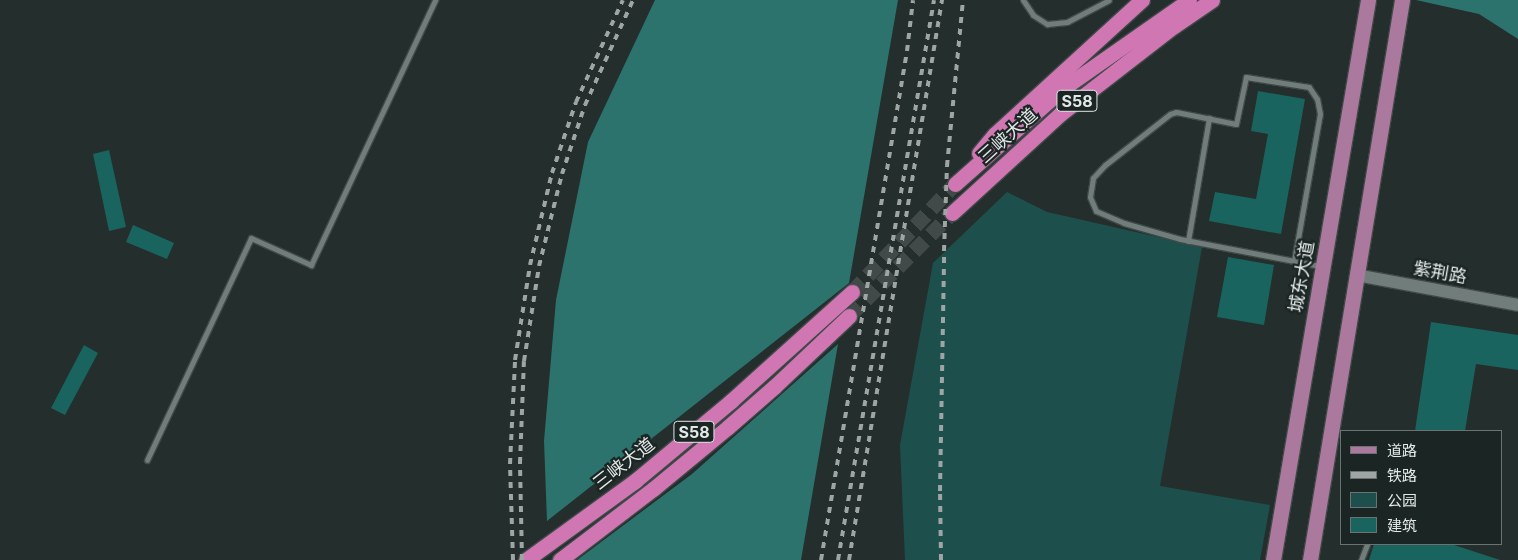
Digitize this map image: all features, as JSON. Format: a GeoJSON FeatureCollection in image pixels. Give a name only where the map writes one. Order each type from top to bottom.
{"type":"FeatureCollection","features":[{"type":"Feature","properties":{"kind":"highway","name":"三峡大道"},"geometry":{"type":"LineString","coordinates":[[1142,0],[995,134],[955,184],[1062,89],[1189,0]]}},
{"type":"Feature","properties":{"kind":"highway","name":"三峡大道"},"geometry":{"type":"LineString","coordinates":[[952,213],[1060,114],[1174,26],[1212,0]]}},
{"type":"Feature","properties":{"kind":"highway","name":"三峡大道"},"geometry":{"type":"LineString","coordinates":[[526,560],[657,462],[731,401],[852,292]]}},
{"type":"Feature","properties":{"kind":"highway","name":"三峡大道"},"geometry":{"type":"LineString","coordinates":[[560,560],[653,489],[728,427],[775,386],[849,316]]}},
{"type":"Feature","properties":{"kind":"main road","name":"城东大道"},"geometry":{"type":"LineString","coordinates":[[1273,560],[1368,0]]}},
{"type":"Feature","properties":{"kind":"main road"},"geometry":{"type":"LineString","coordinates":[[1310,560],[1402,0]]}},
{"type":"Feature","properties":{"kind":"street","name":"紫荆路"},"geometry":{"type":"LineString","coordinates":[[1356,275],[1518,305]]}},
{"type":"Feature","properties":{"kind":"lane"},"geometry":{"type":"LineString","coordinates":[[147,460],[250,238],[310,265],[435,0]]}},
{"type":"Feature","properties":{"kind":"lane"},"geometry":{"type":"LineString","coordinates":[[1022,0],[1033,15],[1047,24],[1067,22],[1108,0]]}},
{"type":"Feature","properties":{"kind":"lane"},"geometry":{"type":"LineString","coordinates":[[1294,261],[1320,114],[1317,99],[1309,88],[1246,77],[1236,124],[1176,112],[1170,114],[1105,165],[1093,178],[1090,197],[1096,211],[1124,223],[1188,241],[1294,261],[1323,266]]}},
{"type":"Feature","properties":{"kind":"lane"},"geometry":{"type":"LineString","coordinates":[[1188,241],[1209,118]]}},
{"type":"Feature","properties":{"kind":"lane"},"geometry":{"type":"LineString","coordinates":[[1361,560],[1367,545]]}},
{"type":"Feature","properties":{"kind":"green space"},"geometry":{"type":"Polygon","coordinates":[[[1007,192],[1047,212],[1202,247],[1160,486],[1270,505],[1260,560],[905,560],[900,445],[933,263],[1007,192]]]}},
{"type":"Feature","properties":{"kind":"shaded area"},"geometry":{"type":"Polygon","coordinates":[[[655,0],[898,0],[849,283],[547,521],[544,441],[556,300],[588,142],[655,0]]]}},
{"type":"Feature","properties":{"kind":"shaded area"},"geometry":{"type":"Polygon","coordinates":[[[1416,0],[1518,0],[1518,39],[1479,14],[1416,0]]]}},
{"type":"Feature","properties":{"kind":"shaded area"},"geometry":{"type":"Polygon","coordinates":[[[838,344],[801,560],[577,560],[692,474],[838,344]]]}},
{"type":"Feature","properties":{"kind":"building"},"geometry":{"type":"Polygon","coordinates":[[[1258,91],[1305,99],[1281,234],[1209,221],[1215,192],[1256,199],[1268,134],[1251,131],[1258,91]]]}},
{"type":"Feature","properties":{"kind":"building"},"geometry":{"type":"Polygon","coordinates":[[[109,150],[126,227],[109,231],[93,154],[109,150]]]}},
{"type":"Feature","properties":{"kind":"building"},"geometry":{"type":"Polygon","coordinates":[[[133,225],[174,243],[167,259],[126,242],[133,225]]]}},
{"type":"Feature","properties":{"kind":"building"},"geometry":{"type":"Polygon","coordinates":[[[1228,257],[1274,265],[1264,325],[1217,317],[1228,257]]]}},
{"type":"Feature","properties":{"kind":"building"},"geometry":{"type":"Polygon","coordinates":[[[1431,322],[1518,335],[1518,370],[1476,364],[1465,430],[1415,430],[1431,322]]]}},
{"type":"Feature","properties":{"kind":"building"},"geometry":{"type":"Polygon","coordinates":[[[84,345],[98,353],[65,415],[51,408],[84,345]]]}},
{"type":"Feature","properties":{"kind":"building"},"geometry":{"type":"Polygon","coordinates":[[[1374,545],[1454,545],[1500,560],[1369,560],[1374,545]]]}},
{"type":"Feature","properties":{"kind":"tunnel"},"geometry":{"type":"LineString","coordinates":[[852,292],[955,184]]}},
{"type":"Feature","properties":{"kind":"tunnel"},"geometry":{"type":"LineString","coordinates":[[849,316],[952,213]]}},
{"type":"Feature","properties":{"kind":"railway"},"geometry":{"type":"LineString","coordinates":[[513,560],[510,464],[515,360],[530,265],[552,173],[576,102],[623,0]]}},
{"type":"Feature","properties":{"kind":"railway"},"geometry":{"type":"LineString","coordinates":[[522,560],[520,463],[524,361],[539,266],[562,174],[585,105],[633,0]]}},
{"type":"Feature","properties":{"kind":"railway"},"geometry":{"type":"LineString","coordinates":[[821,560],[907,51],[913,0]]}},
{"type":"Feature","properties":{"kind":"railway"},"geometry":{"type":"LineString","coordinates":[[838,560],[934,0]]}},
{"type":"Feature","properties":{"kind":"railway"},"geometry":{"type":"LineString","coordinates":[[849,560],[942,0]]}},
{"type":"Feature","properties":{"kind":"railway"},"geometry":{"type":"LineString","coordinates":[[941,560],[940,491],[947,166],[963,0]]}}]}
